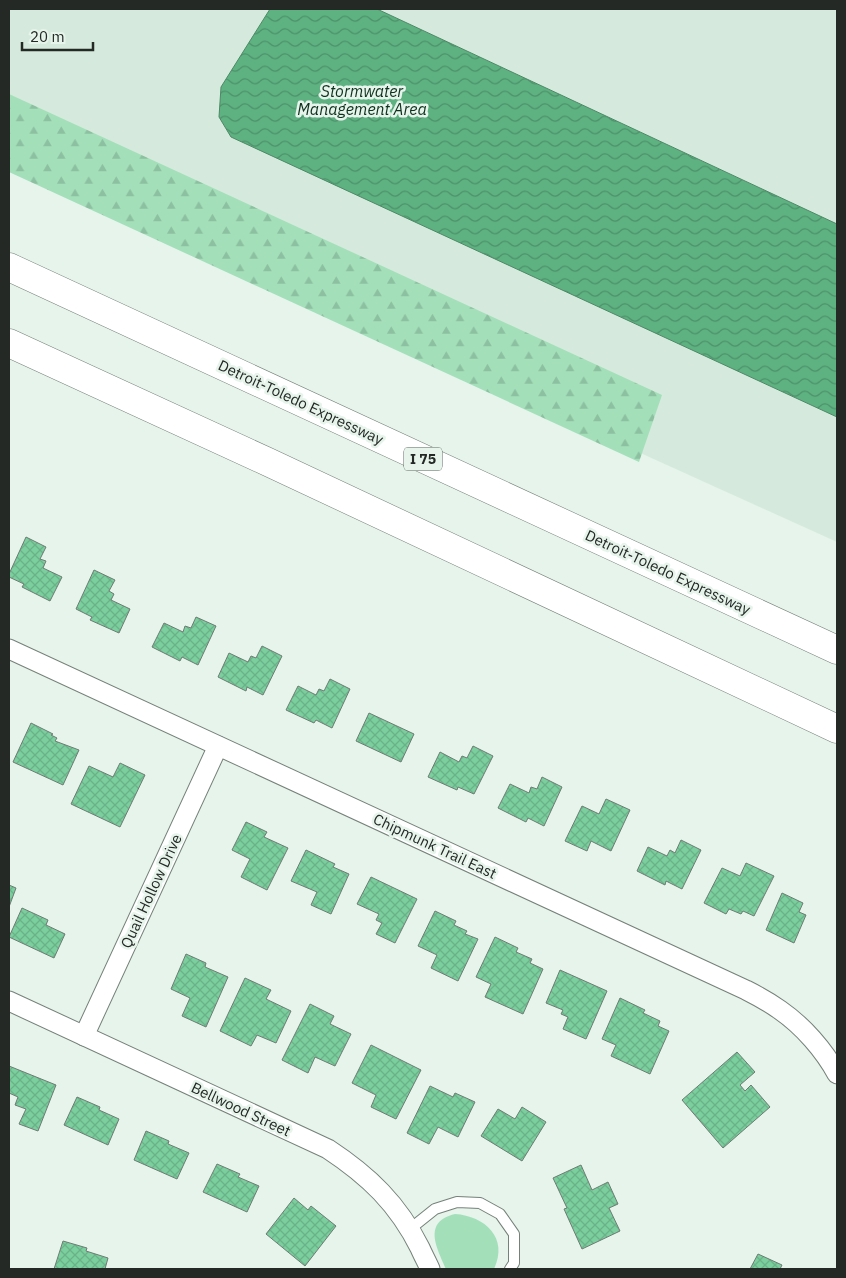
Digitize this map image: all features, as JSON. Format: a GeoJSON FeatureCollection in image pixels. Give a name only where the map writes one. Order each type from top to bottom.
{"type":"FeatureCollection","features":[{"type":"Feature","properties":{"kind":"highway","name":"Detroit-Toledo Expressway"},"geometry":{"type":"LineString","coordinates":[[9,268],[837,650]]}},
{"type":"Feature","properties":{"kind":"highway"},"geometry":{"type":"LineString","coordinates":[[9,343],[268,462],[837,729]]}},
{"type":"Feature","properties":{"kind":"street","name":"Chipmunk Trail East"},"geometry":{"type":"LineString","coordinates":[[9,649],[746,990],[781,1010],[808,1035],[831,1052],[837,1074]]}},
{"type":"Feature","properties":{"kind":"street","name":"Quail Hollow Drive"},"geometry":{"type":"LineString","coordinates":[[84,1036],[218,746]]}},
{"type":"Feature","properties":{"kind":"street","name":"Bellwood Street"},"geometry":{"type":"LineString","coordinates":[[9,1001],[328,1149],[356,1167],[386,1196],[410,1229],[430,1269]]}},
{"type":"Feature","properties":{"kind":"lane"},"geometry":{"type":"LineString","coordinates":[[410,1229],[435,1209],[457,1202],[480,1203],[500,1214],[514,1234],[514,1264],[510,1269]]}},
{"type":"Feature","properties":{"kind":"shaded area"},"geometry":{"type":"Polygon","coordinates":[[[9,9],[837,9],[837,542],[9,167],[9,9]]]}},
{"type":"Feature","properties":{"kind":"green space"},"geometry":{"type":"Polygon","coordinates":[[[9,94],[662,395],[639,462],[9,172],[9,94]]]}},
{"type":"Feature","properties":{"kind":"green space"},"geometry":{"type":"Polygon","coordinates":[[[455,1214],[476,1219],[491,1231],[496,1239],[498,1248],[498,1258],[494,1269],[446,1269],[436,1244],[435,1229],[438,1223],[455,1214]]]}},
{"type":"Feature","properties":{"kind":"water","name":"Stormwater Management Area"},"geometry":{"type":"Polygon","coordinates":[[[270,9],[377,9],[837,224],[837,417],[231,137],[219,117],[221,87],[270,9]]]}},
{"type":"Feature","properties":{"kind":"building"},"geometry":{"type":"Polygon","coordinates":[[[26,537],[46,547],[40,559],[46,561],[43,568],[62,577],[50,601],[22,587],[24,584],[9,577],[26,537]]]}},
{"type":"Feature","properties":{"kind":"building"},"geometry":{"type":"Polygon","coordinates":[[[94,570],[115,580],[109,591],[114,594],[111,600],[130,609],[119,633],[90,620],[92,617],[76,609],[94,570]]]}},
{"type":"Feature","properties":{"kind":"building"},"geometry":{"type":"Polygon","coordinates":[[[196,617],[216,626],[198,665],[182,657],[180,661],[152,647],[164,623],[183,632],[185,626],[191,628],[196,617]]]}},
{"type":"Feature","properties":{"kind":"building"},"geometry":{"type":"Polygon","coordinates":[[[262,646],[282,656],[263,695],[247,687],[246,691],[218,677],[229,653],[248,662],[251,656],[256,658],[262,646]]]}},
{"type":"Feature","properties":{"kind":"building"},"geometry":{"type":"Polygon","coordinates":[[[330,679],[350,689],[332,728],[316,720],[314,723],[286,710],[298,686],[316,695],[319,689],[324,691],[330,679]]]}},
{"type":"Feature","properties":{"kind":"building"},"geometry":{"type":"Polygon","coordinates":[[[369,713],[414,734],[401,762],[356,741],[369,713]]]}},
{"type":"Feature","properties":{"kind":"building"},"geometry":{"type":"Polygon","coordinates":[[[31,723],[53,734],[51,735],[57,738],[55,741],[79,750],[63,785],[13,762],[31,723]]]}},
{"type":"Feature","properties":{"kind":"building"},"geometry":{"type":"Polygon","coordinates":[[[473,746],[493,756],[474,794],[458,787],[457,790],[428,777],[440,752],[459,762],[462,756],[467,758],[473,746]]]}},
{"type":"Feature","properties":{"kind":"building"},"geometry":{"type":"Polygon","coordinates":[[[120,763],[145,775],[120,827],[71,804],[89,766],[113,777],[120,763]]]}},
{"type":"Feature","properties":{"kind":"building"},"geometry":{"type":"Polygon","coordinates":[[[542,777],[562,787],[544,826],[528,818],[526,822],[498,808],[510,784],[529,793],[531,787],[537,789],[542,777]]]}},
{"type":"Feature","properties":{"kind":"building"},"geometry":{"type":"Polygon","coordinates":[[[606,799],[630,810],[611,851],[591,841],[587,851],[565,841],[582,806],[599,814],[606,799]]]}},
{"type":"Feature","properties":{"kind":"building"},"geometry":{"type":"Polygon","coordinates":[[[246,822],[267,832],[264,837],[288,848],[267,890],[241,877],[250,859],[232,850],[246,822]]]}},
{"type":"Feature","properties":{"kind":"building"},"geometry":{"type":"Polygon","coordinates":[[[681,840],[701,850],[682,889],[666,881],[665,885],[637,871],[648,847],[667,856],[670,850],[675,853],[681,840]]]}},
{"type":"Feature","properties":{"kind":"building"},"geometry":{"type":"Polygon","coordinates":[[[306,850],[335,864],[333,867],[349,874],[331,914],[311,905],[317,892],[291,881],[306,850]]]}},
{"type":"Feature","properties":{"kind":"building"},"geometry":{"type":"Polygon","coordinates":[[[746,863],[774,876],[754,916],[743,911],[741,914],[729,909],[726,914],[704,903],[722,868],[740,876],[746,863]]]}},
{"type":"Feature","properties":{"kind":"building"},"geometry":{"type":"Polygon","coordinates":[[[371,877],[417,899],[395,943],[376,934],[382,923],[376,920],[379,914],[357,904],[371,877]]]}},
{"type":"Feature","properties":{"kind":"building"},"geometry":{"type":"Polygon","coordinates":[[[9,885],[16,888],[9,907],[9,885]]]}},
{"type":"Feature","properties":{"kind":"building"},"geometry":{"type":"Polygon","coordinates":[[[782,893],[803,903],[799,912],[806,915],[794,943],[766,930],[782,893]]]}},
{"type":"Feature","properties":{"kind":"building"},"geometry":{"type":"Polygon","coordinates":[[[22,908],[48,920],[46,925],[65,934],[54,958],[9,937],[22,908]]]}},
{"type":"Feature","properties":{"kind":"building"},"geometry":{"type":"Polygon","coordinates":[[[435,911],[456,921],[454,925],[467,931],[465,934],[478,939],[458,981],[431,968],[437,955],[418,946],[435,911]]]}},
{"type":"Feature","properties":{"kind":"building"},"geometry":{"type":"Polygon","coordinates":[[[495,937],[518,948],[516,952],[532,959],[530,963],[543,969],[523,1014],[485,997],[491,984],[476,977],[495,937]]]}},
{"type":"Feature","properties":{"kind":"building"},"geometry":{"type":"Polygon","coordinates":[[[186,954],[206,963],[205,967],[228,977],[206,1027],[182,1016],[190,998],[171,989],[186,954]]]}},
{"type":"Feature","properties":{"kind":"building"},"geometry":{"type":"Polygon","coordinates":[[[560,970],[607,991],[586,1039],[563,1029],[568,1017],[561,1014],[563,1010],[546,1003],[560,970]]]}},
{"type":"Feature","properties":{"kind":"building"},"geometry":{"type":"Polygon","coordinates":[[[245,978],[271,990],[266,999],[291,1011],[276,1043],[257,1035],[251,1046],[220,1031],[245,978]]]}},
{"type":"Feature","properties":{"kind":"building"},"geometry":{"type":"Polygon","coordinates":[[[620,998],[645,1010],[643,1013],[660,1021],[658,1026],[669,1031],[650,1074],[611,1056],[616,1045],[602,1039],[620,998]]]}},
{"type":"Feature","properties":{"kind":"building"},"geometry":{"type":"Polygon","coordinates":[[[310,1004],[334,1016],[330,1024],[351,1034],[335,1066],[315,1057],[308,1073],[282,1060],[310,1004]]]}},
{"type":"Feature","properties":{"kind":"building"},"geometry":{"type":"Polygon","coordinates":[[[371,1045],[421,1070],[396,1119],[371,1107],[376,1095],[352,1083],[371,1045]]]}},
{"type":"Feature","properties":{"kind":"building"},"geometry":{"type":"Polygon","coordinates":[[[737,1052],[755,1072],[740,1085],[745,1091],[751,1085],[770,1107],[723,1148],[682,1100],[737,1052]]]}},
{"type":"Feature","properties":{"kind":"building"},"geometry":{"type":"Polygon","coordinates":[[[9,1066],[56,1085],[38,1131],[19,1124],[26,1109],[15,1105],[18,1097],[9,1093],[9,1066]]]}},
{"type":"Feature","properties":{"kind":"building"},"geometry":{"type":"Polygon","coordinates":[[[430,1086],[453,1097],[455,1093],[475,1102],[458,1137],[438,1127],[429,1144],[407,1133],[430,1086]]]}},
{"type":"Feature","properties":{"kind":"building"},"geometry":{"type":"Polygon","coordinates":[[[77,1097],[100,1107],[99,1110],[119,1119],[108,1145],[64,1125],[77,1097]]]}},
{"type":"Feature","properties":{"kind":"building"},"geometry":{"type":"Polygon","coordinates":[[[522,1107],[546,1122],[522,1161],[481,1136],[498,1109],[515,1119],[522,1107]]]}},
{"type":"Feature","properties":{"kind":"building"},"geometry":{"type":"Polygon","coordinates":[[[146,1131],[169,1141],[168,1144],[189,1153],[177,1179],[134,1160],[146,1131]]]}},
{"type":"Feature","properties":{"kind":"building"},"geometry":{"type":"Polygon","coordinates":[[[217,1164],[240,1174],[238,1177],[259,1186],[247,1212],[203,1192],[217,1164]]]}},
{"type":"Feature","properties":{"kind":"building"},"geometry":{"type":"Polygon","coordinates":[[[581,1165],[592,1190],[608,1182],[618,1204],[609,1208],[620,1231],[582,1249],[564,1209],[567,1208],[553,1178],[581,1165]]]}},
{"type":"Feature","properties":{"kind":"building"},"geometry":{"type":"Polygon","coordinates":[[[294,1198],[308,1210],[311,1206],[336,1226],[305,1266],[266,1234],[294,1198]]]}},
{"type":"Feature","properties":{"kind":"building"},"geometry":{"type":"Polygon","coordinates":[[[63,1241],[87,1248],[86,1251],[108,1258],[105,1269],[54,1269],[63,1241]]]}},
{"type":"Feature","properties":{"kind":"building"},"geometry":{"type":"Polygon","coordinates":[[[758,1254],[782,1265],[780,1269],[750,1269],[758,1254]]]}}]}
